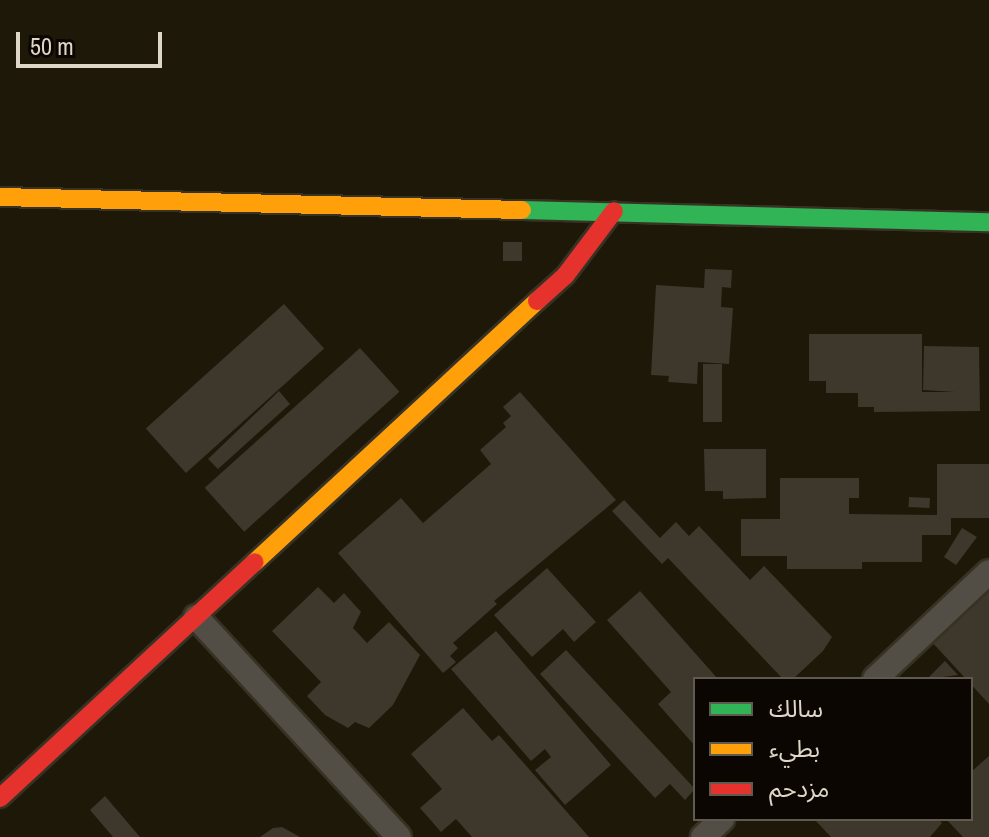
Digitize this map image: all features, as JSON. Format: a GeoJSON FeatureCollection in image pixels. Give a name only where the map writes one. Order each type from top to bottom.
{"type":"FeatureCollection","features":[{"type":"Feature","properties":{"kind":"main road"},"geometry":{"type":"LineString","coordinates":[[0,197],[989,222]]}},
{"type":"Feature","properties":{"kind":"main road"},"geometry":{"type":"LineString","coordinates":[[0,798],[565,276],[614,211]]}},
{"type":"Feature","properties":{"kind":"street"},"geometry":{"type":"LineString","coordinates":[[877,677],[989,572]]}},
{"type":"Feature","properties":{"kind":"street"},"geometry":{"type":"LineString","coordinates":[[196,617],[399,837]]}},
{"type":"Feature","properties":{"kind":"street"},"geometry":{"type":"LineString","coordinates":[[703,837],[720,821]]}},
{"type":"Feature","properties":{"kind":"building"},"geometry":{"type":"Polygon","coordinates":[[[503,242],[522,242],[522,261],[503,261],[503,242]]]}},
{"type":"Feature","properties":{"kind":"building"},"geometry":{"type":"Polygon","coordinates":[[[705,269],[732,270],[731,288],[722,287],[721,307],[733,308],[729,364],[698,362],[697,384],[668,382],[669,376],[651,375],[656,285],[704,288],[705,269]]]}},
{"type":"Feature","properties":{"kind":"building"},"geometry":{"type":"Polygon","coordinates":[[[284,304],[324,349],[186,473],[146,428],[284,304]]]}},
{"type":"Feature","properties":{"kind":"building"},"geometry":{"type":"Polygon","coordinates":[[[809,334],[922,334],[922,392],[955,392],[923,390],[924,346],[979,347],[980,411],[874,412],[874,407],[858,407],[858,393],[826,393],[826,381],[809,381],[809,334]]]}},
{"type":"Feature","properties":{"kind":"building"},"geometry":{"type":"Polygon","coordinates":[[[360,348],[399,392],[244,532],[205,488],[360,348]]]}},
{"type":"Feature","properties":{"kind":"building"},"geometry":{"type":"Polygon","coordinates":[[[703,364],[722,364],[722,422],[703,422],[703,364]]]}},
{"type":"Feature","properties":{"kind":"building"},"geometry":{"type":"Polygon","coordinates":[[[279,391],[290,404],[218,469],[208,459],[279,391]]]}},
{"type":"Feature","properties":{"kind":"building"},"geometry":{"type":"Polygon","coordinates":[[[520,392],[616,500],[494,601],[497,604],[453,643],[458,648],[450,656],[456,662],[443,673],[338,553],[401,498],[423,523],[491,464],[480,450],[506,427],[503,423],[511,416],[503,407],[520,392]]]}},
{"type":"Feature","properties":{"kind":"building"},"geometry":{"type":"Polygon","coordinates":[[[704,449],[766,449],[766,498],[723,499],[723,491],[705,491],[704,449]]]}},
{"type":"Feature","properties":{"kind":"building"},"geometry":{"type":"Polygon","coordinates":[[[937,464],[989,464],[989,518],[951,518],[951,535],[922,535],[922,562],[862,562],[862,569],[787,569],[787,556],[741,556],[741,519],[780,519],[780,478],[859,478],[859,498],[849,498],[849,514],[937,515],[937,464]]]}},
{"type":"Feature","properties":{"kind":"building"},"geometry":{"type":"Polygon","coordinates":[[[909,497],[930,498],[929,508],[908,507],[909,497]]]}},
{"type":"Feature","properties":{"kind":"building"},"geometry":{"type":"Polygon","coordinates":[[[624,500],[660,538],[676,522],[689,536],[699,526],[750,580],[764,566],[832,637],[823,651],[795,677],[781,677],[668,558],[662,564],[612,511],[624,500]]]}},
{"type":"Feature","properties":{"kind":"building"},"geometry":{"type":"Polygon","coordinates":[[[962,528],[977,537],[956,565],[944,557],[962,528]]]}},
{"type":"Feature","properties":{"kind":"building"},"geometry":{"type":"Polygon","coordinates":[[[547,568],[596,622],[574,642],[563,629],[532,657],[494,615],[547,568]]]}},
{"type":"Feature","properties":{"kind":"building"},"geometry":{"type":"Polygon","coordinates":[[[318,587],[334,603],[344,593],[361,612],[353,628],[367,643],[389,622],[420,655],[393,705],[369,728],[355,722],[348,728],[325,715],[307,696],[321,682],[272,631],[318,587]]]}},
{"type":"Feature","properties":{"kind":"building"},"geometry":{"type":"Polygon","coordinates":[[[986,589],[989,592],[989,704],[973,687],[973,677],[964,677],[930,640],[986,589]]]}},
{"type":"Feature","properties":{"kind":"building"},"geometry":{"type":"Polygon","coordinates":[[[640,591],[716,677],[693,677],[693,744],[658,704],[671,692],[607,620],[640,591]]]}},
{"type":"Feature","properties":{"kind":"building"},"geometry":{"type":"Polygon","coordinates":[[[496,631],[611,765],[565,805],[535,770],[551,757],[545,749],[531,761],[451,669],[496,631]]]}},
{"type":"Feature","properties":{"kind":"building"},"geometry":{"type":"Polygon","coordinates":[[[566,650],[693,787],[693,791],[685,800],[670,784],[655,798],[540,674],[566,650]]]}},
{"type":"Feature","properties":{"kind":"building"},"geometry":{"type":"Polygon","coordinates":[[[945,661],[958,675],[942,677],[929,677],[945,661]]]}},
{"type":"Feature","properties":{"kind":"building"},"geometry":{"type":"Polygon","coordinates":[[[463,708],[492,741],[499,735],[589,837],[472,837],[456,819],[441,832],[420,808],[442,789],[411,754],[463,708]]]}},
{"type":"Feature","properties":{"kind":"building"},"geometry":{"type":"Polygon","coordinates":[[[989,756],[989,837],[963,837],[948,821],[973,821],[973,770],[989,756]]]}},
{"type":"Feature","properties":{"kind":"building"},"geometry":{"type":"Polygon","coordinates":[[[105,796],[140,837],[113,837],[90,810],[105,796]]]}},
{"type":"Feature","properties":{"kind":"building"},"geometry":{"type":"Polygon","coordinates":[[[816,821],[942,823],[930,837],[831,837],[816,821]]]}},
{"type":"Feature","properties":{"kind":"building"},"geometry":{"type":"Polygon","coordinates":[[[282,827],[300,837],[260,837],[273,828],[282,827]]]}},
{"type":"Feature","properties":{"kind":"traffic: fast"},"geometry":{"type":"LineString","coordinates":[[522,210],[989,222]]}},
{"type":"Feature","properties":{"kind":"traffic: slow"},"geometry":{"type":"LineString","coordinates":[[0,197],[522,210]]}},
{"type":"Feature","properties":{"kind":"traffic: slow"},"geometry":{"type":"LineString","coordinates":[[255,562],[537,301]]}},
{"type":"Feature","properties":{"kind":"traffic: jam"},"geometry":{"type":"LineString","coordinates":[[537,301],[565,276],[614,211]]}},
{"type":"Feature","properties":{"kind":"traffic: jam"},"geometry":{"type":"LineString","coordinates":[[0,798],[255,562]]}}]}
